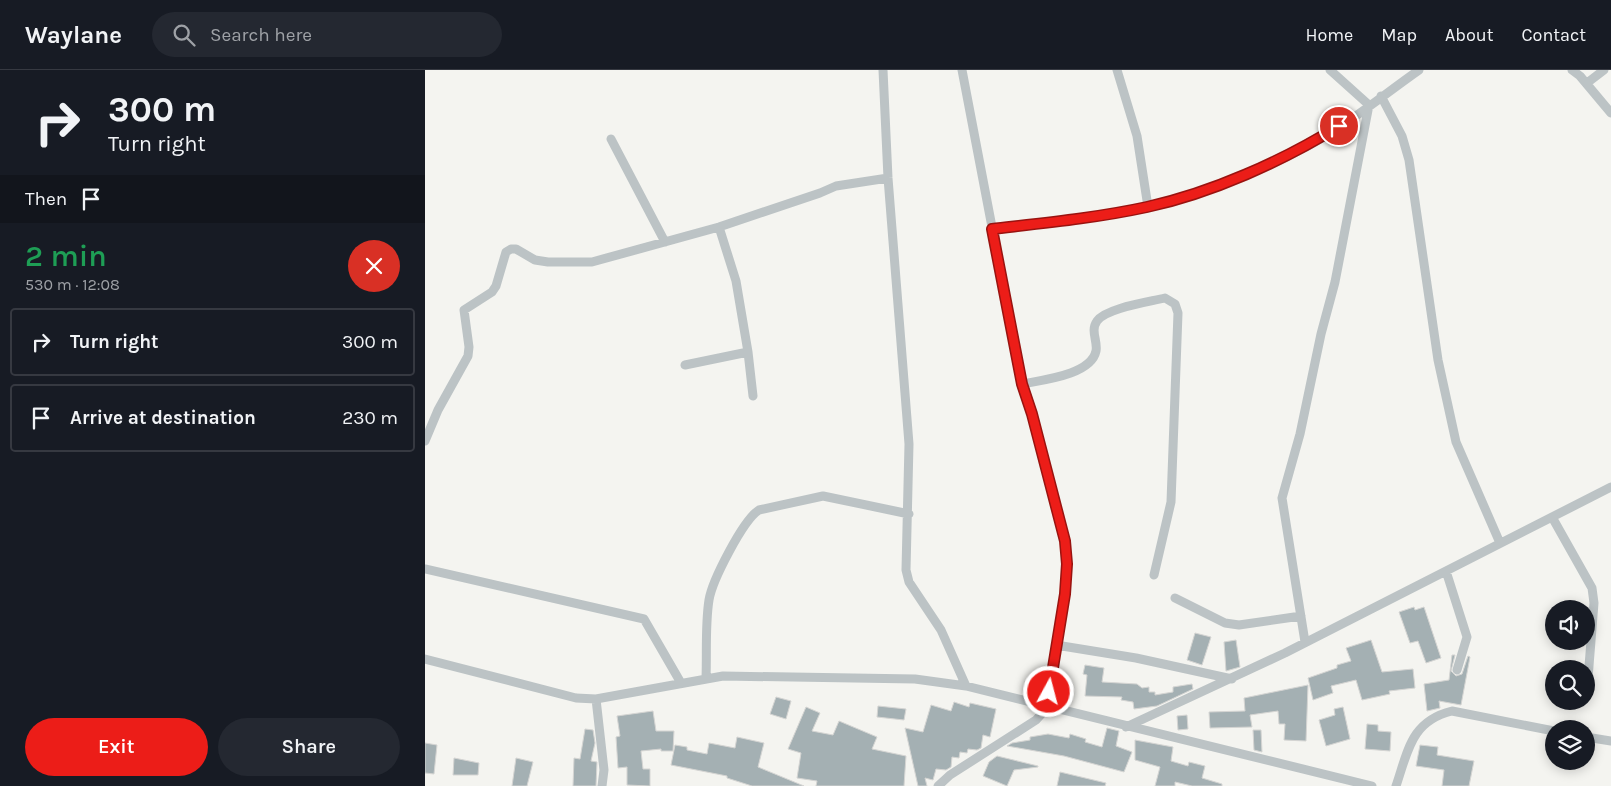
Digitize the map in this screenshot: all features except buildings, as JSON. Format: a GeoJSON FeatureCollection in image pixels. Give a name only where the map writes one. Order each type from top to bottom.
{"type":"FeatureCollection","features":[{"type":"Feature","properties":{"kind":"street"},"geometry":{"type":"LineString","coordinates":[[883,70],[888,178],[909,444],[909,514],[906,570],[909,582],[941,630],[966,686]]}},
{"type":"Feature","properties":{"kind":"street"},"geometry":{"type":"LineString","coordinates":[[937,786],[1036,720],[1047,708],[1065,594],[1067,564],[1065,541],[1032,414],[1022,384],[962,70]]}},
{"type":"Feature","properties":{"kind":"street"},"geometry":{"type":"LineString","coordinates":[[1117,70],[1137,136],[1148,207]]}},
{"type":"Feature","properties":{"kind":"street"},"geometry":{"type":"LineString","coordinates":[[1330,70],[1369,105]]}},
{"type":"Feature","properties":{"kind":"street"},"geometry":{"type":"LineString","coordinates":[[992,229],[1067,221],[1148,207],[1227,182],[1307,146],[1419,70]]}},
{"type":"Feature","properties":{"kind":"street"},"geometry":{"type":"LineString","coordinates":[[1572,70],[1587,83],[1611,113]]}},
{"type":"Feature","properties":{"kind":"street"},"geometry":{"type":"LineString","coordinates":[[1587,83],[1604,70]]}},
{"type":"Feature","properties":{"kind":"street"},"geometry":{"type":"LineString","coordinates":[[1381,96],[1402,136],[1409,160],[1438,360],[1456,442],[1501,543]]}},
{"type":"Feature","properties":{"kind":"street"},"geometry":{"type":"LineString","coordinates":[[1305,642],[1282,498],[1300,434],[1321,334],[1335,282],[1369,105]]}},
{"type":"Feature","properties":{"kind":"street"},"geometry":{"type":"LineString","coordinates":[[611,139],[665,242]]}},
{"type":"Feature","properties":{"kind":"street"},"geometry":{"type":"LineString","coordinates":[[425,441],[467,356],[469,346],[464,310],[492,292],[496,286],[506,252],[511,249],[516,249],[535,260],[548,262],[592,262],[719,227],[836,186],[888,178]]}},
{"type":"Feature","properties":{"kind":"street"},"geometry":{"type":"LineString","coordinates":[[719,227],[736,281],[749,352],[753,396]]}},
{"type":"Feature","properties":{"kind":"street"},"geometry":{"type":"LineString","coordinates":[[1022,384],[1064,376],[1089,364],[1096,350],[1093,330],[1097,321],[1106,313],[1165,298],[1175,304],[1178,313],[1171,502],[1154,575]]}},
{"type":"Feature","properties":{"kind":"street"},"geometry":{"type":"LineString","coordinates":[[685,365],[749,352]]}},
{"type":"Feature","properties":{"kind":"street"},"geometry":{"type":"LineString","coordinates":[[1126,727],[1232,679],[1611,487]]}},
{"type":"Feature","properties":{"kind":"street"},"geometry":{"type":"LineString","coordinates":[[706,678],[709,601],[737,538],[753,513],[823,496],[909,514]]}},
{"type":"Feature","properties":{"kind":"street"},"geometry":{"type":"LineString","coordinates":[[1552,517],[1592,588],[1594,603],[1589,660]]}},
{"type":"Feature","properties":{"kind":"street"},"geometry":{"type":"LineString","coordinates":[[425,569],[644,619],[681,683]]}},
{"type":"Feature","properties":{"kind":"street"},"geometry":{"type":"LineString","coordinates":[[1447,571],[1467,637],[1457,670]]}},
{"type":"Feature","properties":{"kind":"street"},"geometry":{"type":"LineString","coordinates":[[1175,598],[1225,623],[1239,625],[1301,616]]}},
{"type":"Feature","properties":{"kind":"street"},"geometry":{"type":"LineString","coordinates":[[1056,645],[1145,660],[1232,679]]}},
{"type":"Feature","properties":{"kind":"street"},"geometry":{"type":"LineString","coordinates":[[425,659],[576,698],[596,699],[723,676],[915,679],[966,686],[1047,708],[1372,786]]}},
{"type":"Feature","properties":{"kind":"street"},"geometry":{"type":"LineString","coordinates":[[596,699],[604,770],[602,786]]}},
{"type":"Feature","properties":{"kind":"street"},"geometry":{"type":"LineString","coordinates":[[1396,786],[1414,736],[1433,718],[1441,714],[1452,711],[1545,730]]}},
{"type":"Feature","properties":{"kind":"street"},"geometry":{"type":"LineString","coordinates":[[1595,738],[1611,741]]}},
{"type":"Feature","properties":{"kind":"route"},"geometry":{"type":"LineString","coordinates":[[1049,692],[1065,594],[1067,564],[1065,541],[1032,414],[1022,384],[1001,284],[992,229],[1067,221],[1148,207],[1227,182],[1307,146],[1339,126]]}}]}
